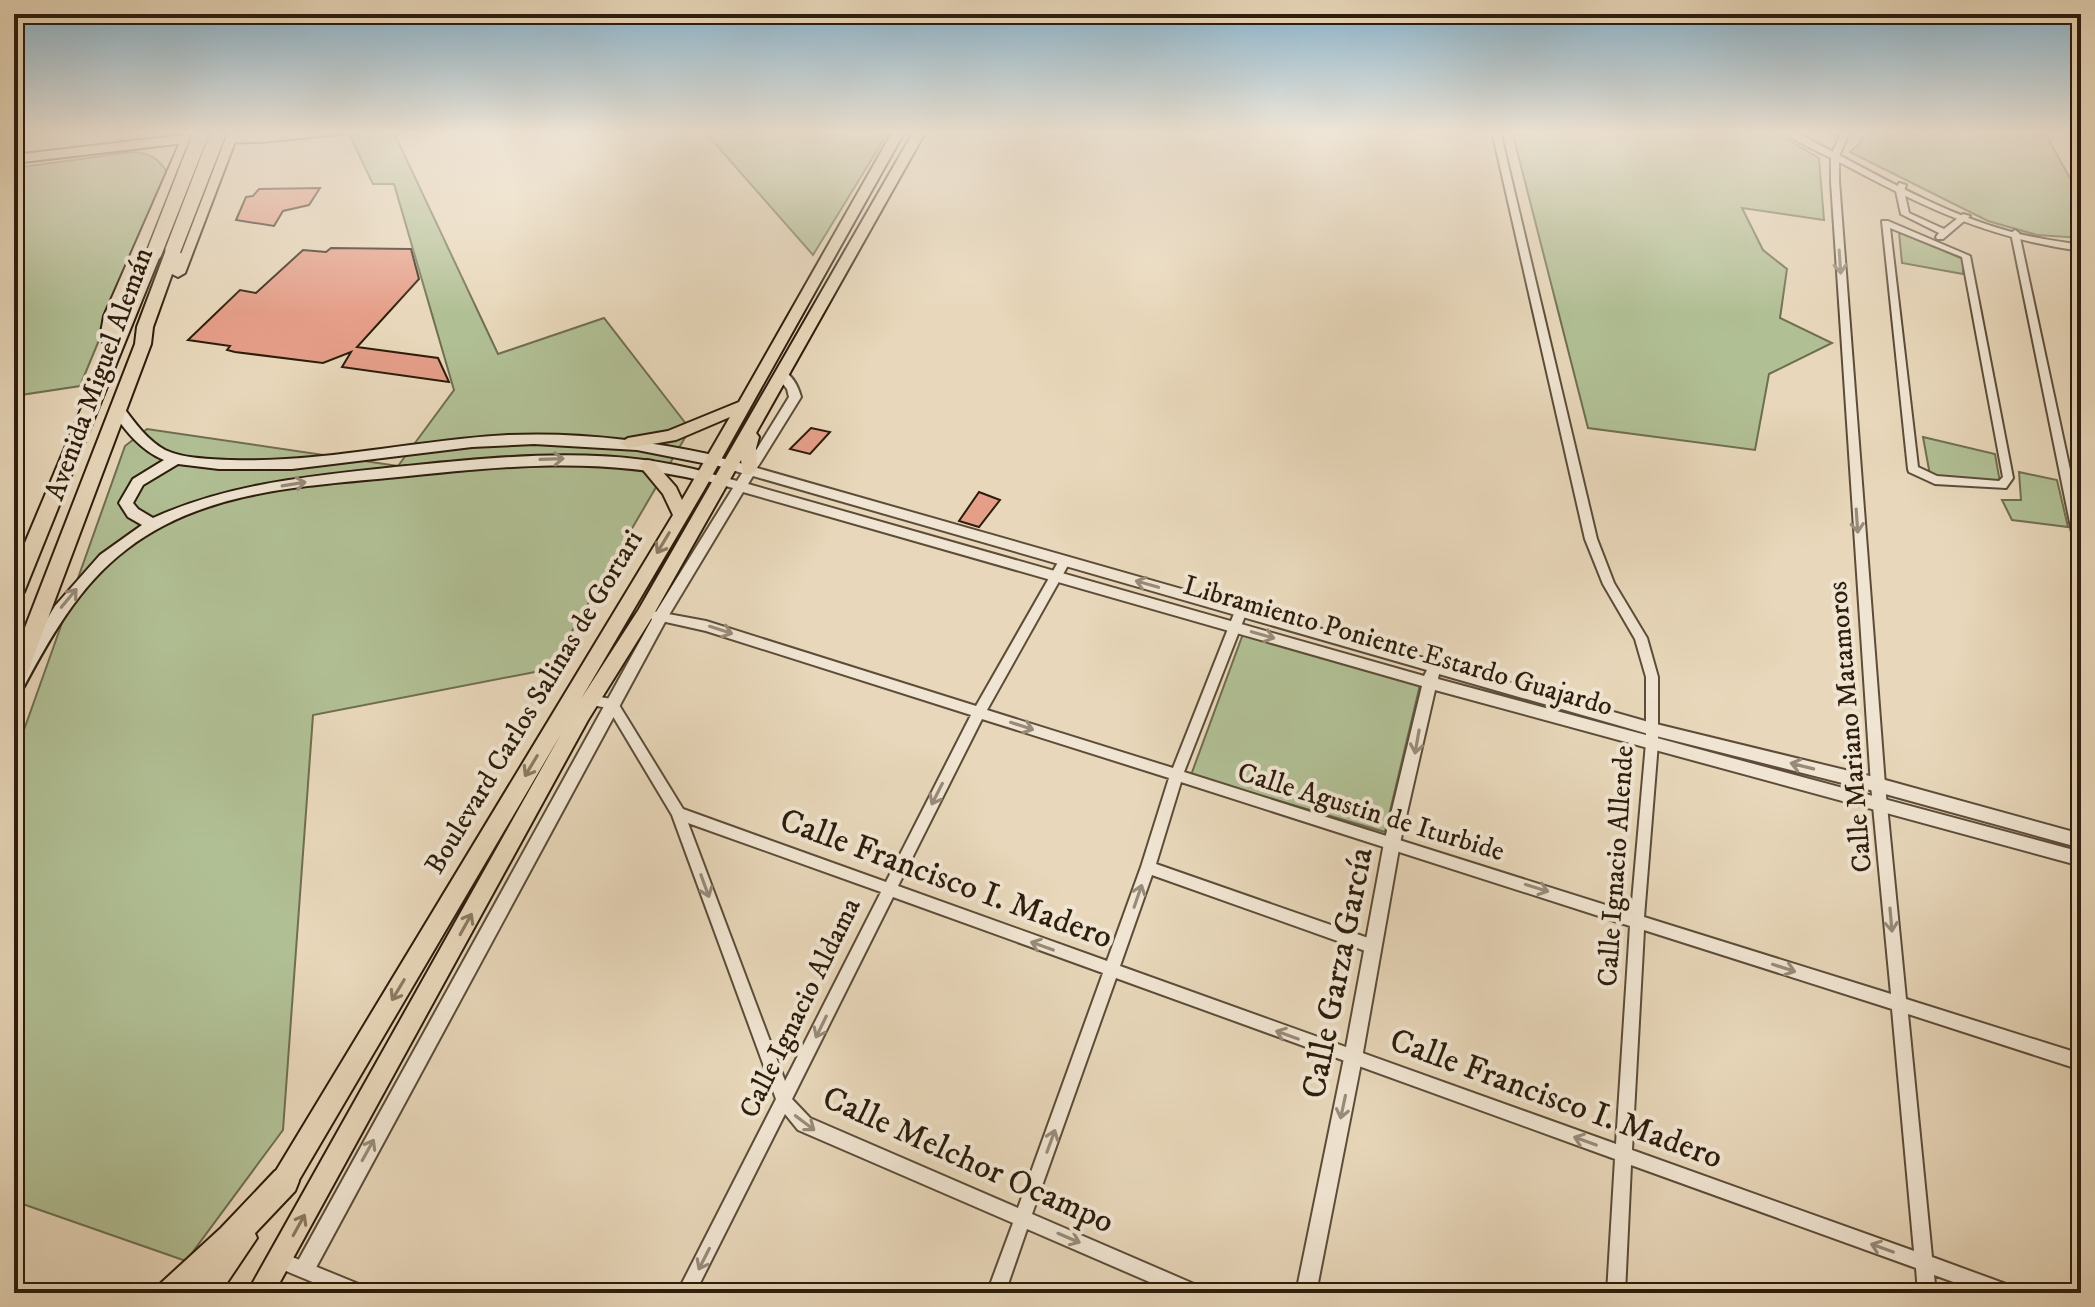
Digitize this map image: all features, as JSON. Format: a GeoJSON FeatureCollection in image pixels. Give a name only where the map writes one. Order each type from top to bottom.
{"type":"FeatureCollection","features":[{"type":"Feature","properties":{"kind":"highway"},"geometry":{"type":"LineString","coordinates":[[115,348],[108,338],[112,316],[164,192]]}},
{"type":"Feature","properties":{"kind":"highway","name":"Avenida Miguel Alemán"},"geometry":{"type":"LineString","coordinates":[[14,592],[178,192]]}},
{"type":"Feature","properties":{"kind":"highway","name":"Avenida Miguel Alemán"},"geometry":{"type":"LineString","coordinates":[[14,682],[144,335],[203,192]]}},
{"type":"Feature","properties":{"kind":"highway"},"geometry":{"type":"LineString","coordinates":[[144,335],[162,318],[209,192]]}},
{"type":"Feature","properties":{"kind":"highway"},"geometry":{"type":"LineString","coordinates":[[171,1293],[231,1238],[285,1181]]}},
{"type":"Feature","properties":{"kind":"main road","name":"Boulevard Carlos Salinas de Gortari"},"geometry":{"type":"LineString","coordinates":[[260,1293],[653,615],[744,405],[864,192]]}},
{"type":"Feature","properties":{"kind":"main road","name":"Boulevard Carlos Salinas de Gortari"},"geometry":{"type":"LineString","coordinates":[[204,1293],[285,1181],[680,514],[758,415],[885,192]]}},
{"type":"Feature","properties":{"kind":"main road"},"geometry":{"type":"LineString","coordinates":[[118,410],[147,443],[175,459],[282,467],[506,440],[628,443],[671,436],[744,405]]}},
{"type":"Feature","properties":{"kind":"main road"},"geometry":{"type":"LineString","coordinates":[[749,470],[748,448],[758,415]]}},
{"type":"Feature","properties":{"kind":"main road"},"geometry":{"type":"LineString","coordinates":[[628,443],[717,470]]}},
{"type":"Feature","properties":{"kind":"main road"},"geometry":{"type":"LineString","coordinates":[[153,525],[133,513],[126,503],[138,482],[175,459]]}},
{"type":"Feature","properties":{"kind":"main road"},"geometry":{"type":"LineString","coordinates":[[14,689],[60,609],[76,590],[123,544],[153,525],[199,505],[246,492],[332,478],[527,459],[611,459],[717,470]]}},
{"type":"Feature","properties":{"kind":"main road"},"geometry":{"type":"LineString","coordinates":[[647,465],[670,491],[680,514]]}},
{"type":"Feature","properties":{"kind":"street","name":"Calle Ignacio Allende"},"geometry":{"type":"LineString","coordinates":[[1510,192],[1591,539],[1609,584],[1646,652],[1652,677],[1652,736],[1637,920],[1616,1293]]}},
{"type":"Feature","properties":{"kind":"street","name":"Calle Mariano Matamoros"},"geometry":{"type":"LineString","coordinates":[[1838,192],[1858,540],[1878,785],[1927,1293]]}},
{"type":"Feature","properties":{"kind":"street"},"geometry":{"type":"LineString","coordinates":[[1902,192],[1905,214],[1945,233]]}},
{"type":"Feature","properties":{"kind":"street"},"geometry":{"type":"LineString","coordinates":[[1909,192],[1963,218],[2016,236],[2081,248]]}},
{"type":"Feature","properties":{"kind":"street"},"geometry":{"type":"LineString","coordinates":[[1935,242],[1963,218]]}},
{"type":"Feature","properties":{"kind":"street"},"geometry":{"type":"LineString","coordinates":[[1885,223],[1919,235],[1966,256],[2008,478],[2002,485],[1931,479],[1916,472],[1911,465],[1885,223]]}},
{"type":"Feature","properties":{"kind":"street"},"geometry":{"type":"LineString","coordinates":[[1919,235],[1929,226]]}},
{"type":"Feature","properties":{"kind":"street"},"geometry":{"type":"LineString","coordinates":[[2016,236],[2081,241]]}},
{"type":"Feature","properties":{"kind":"street"},"geometry":{"type":"LineString","coordinates":[[2016,236],[2081,547]]}},
{"type":"Feature","properties":{"kind":"street"},"geometry":{"type":"LineString","coordinates":[[653,615],[719,519],[795,397],[793,388],[781,374]]}},
{"type":"Feature","properties":{"kind":"street","name":"Libramiento Poniente Estardo Guajardo"},"geometry":{"type":"LineString","coordinates":[[717,470],[749,470],[1065,560],[1241,611],[1432,674]]}},
{"type":"Feature","properties":{"kind":"street","name":"Libramiento Poniente Estardo Guajardo"},"geometry":{"type":"LineString","coordinates":[[717,470],[740,485],[1053,577],[1234,627],[1432,674],[1652,736],[1880,806],[2081,859]]}},
{"type":"Feature","properties":{"kind":"street"},"geometry":{"type":"LineString","coordinates":[[719,519],[736,504],[760,495],[774,495]]}},
{"type":"Feature","properties":{"kind":"street","name":"Calle Ignacio Aldama"},"geometry":{"type":"LineString","coordinates":[[686,1293],[979,712],[1065,560]]}},
{"type":"Feature","properties":{"kind":"street"},"geometry":{"type":"LineString","coordinates":[[996,1293],[1112,971],[1176,776],[1241,611]]}},
{"type":"Feature","properties":{"kind":"street","name":"Calle Agustin de Iturbide"},"geometry":{"type":"LineString","coordinates":[[653,615],[706,626],[2081,1062]]}},
{"type":"Feature","properties":{"kind":"street","name":"Calle Garza García"},"geometry":{"type":"LineString","coordinates":[[1306,1293],[1392,843],[1432,674]]}},
{"type":"Feature","properties":{"kind":"street"},"geometry":{"type":"LineString","coordinates":[[305,1268],[601,702]]}},
{"type":"Feature","properties":{"kind":"street","name":"Calle Melchor Ocampo"},"geometry":{"type":"LineString","coordinates":[[601,702],[678,813],[784,1101],[804,1124],[1195,1293]]}},
{"type":"Feature","properties":{"kind":"street","name":"Libramiento Poniente Estardo Guajardo"},"geometry":{"type":"LineString","coordinates":[[1652,736],[1878,785],[2081,841]]}},
{"type":"Feature","properties":{"kind":"street","name":"Calle Francisco I. Madero"},"geometry":{"type":"LineString","coordinates":[[678,813],[2008,1293]]}},
{"type":"Feature","properties":{"kind":"street"},"geometry":{"type":"LineString","coordinates":[[1148,867],[1374,947]]}},
{"type":"Feature","properties":{"kind":"street"},"geometry":{"type":"LineString","coordinates":[[280,1260],[360,1293]]}},
{"type":"Feature","properties":{"kind":"green space"},"geometry":{"type":"Polygon","coordinates":[[[14,192],[161,192],[80,386],[14,396],[14,192]]]}},
{"type":"Feature","properties":{"kind":"green space"},"geometry":{"type":"Polygon","coordinates":[[[396,192],[422,192],[498,354],[604,318],[690,429],[550,669],[313,715],[283,1130],[186,1261],[14,1201],[14,758],[125,446],[147,429],[398,466],[454,390],[396,192]]]}},
{"type":"Feature","properties":{"kind":"green space"},"geometry":{"type":"Polygon","coordinates":[[[758,192],[852,192],[813,255],[758,192]]]}},
{"type":"Feature","properties":{"kind":"green space"},"geometry":{"type":"Polygon","coordinates":[[[1528,192],[1822,192],[1824,220],[1742,208],[1763,250],[1787,269],[1780,318],[1832,343],[1769,374],[1755,450],[1588,428],[1528,192]]]}},
{"type":"Feature","properties":{"kind":"green space"},"geometry":{"type":"Polygon","coordinates":[[[1930,192],[2078,192],[2081,198],[2081,238],[2037,235],[1988,221],[1930,192]]]}},
{"type":"Feature","properties":{"kind":"green space"},"geometry":{"type":"Polygon","coordinates":[[[1899,232],[1963,259],[1963,274],[1902,263],[1899,232]]]}},
{"type":"Feature","properties":{"kind":"green space"},"geometry":{"type":"Polygon","coordinates":[[[1923,437],[1995,454],[2000,482],[1930,475],[1923,437]]]}},
{"type":"Feature","properties":{"kind":"green space"},"geometry":{"type":"Polygon","coordinates":[[[2019,472],[2057,480],[2068,527],[2012,520],[2002,500],[2021,500],[2019,472]]]}},
{"type":"Feature","properties":{"kind":"green space"},"geometry":{"type":"Polygon","coordinates":[[[1243,634],[1420,685],[1385,832],[1191,775],[1243,634]]]}},
{"type":"Feature","properties":{"kind":"building"},"geometry":{"type":"Polygon","coordinates":[[[256,192],[317,192],[309,205],[283,211],[274,226],[236,220],[246,197],[256,192]]]}},
{"type":"Feature","properties":{"kind":"building"},"geometry":{"type":"Polygon","coordinates":[[[331,248],[411,249],[419,279],[357,347],[438,358],[449,382],[342,367],[351,352],[323,363],[235,352],[227,350],[230,346],[188,340],[240,290],[256,293],[303,250],[326,252],[331,248]]]}},
{"type":"Feature","properties":{"kind":"building"},"geometry":{"type":"Polygon","coordinates":[[[811,428],[830,432],[810,454],[790,449],[811,428]]]}},
{"type":"Feature","properties":{"kind":"building"},"geometry":{"type":"Polygon","coordinates":[[[979,492],[1000,500],[979,527],[959,521],[979,492]]]}}]}
